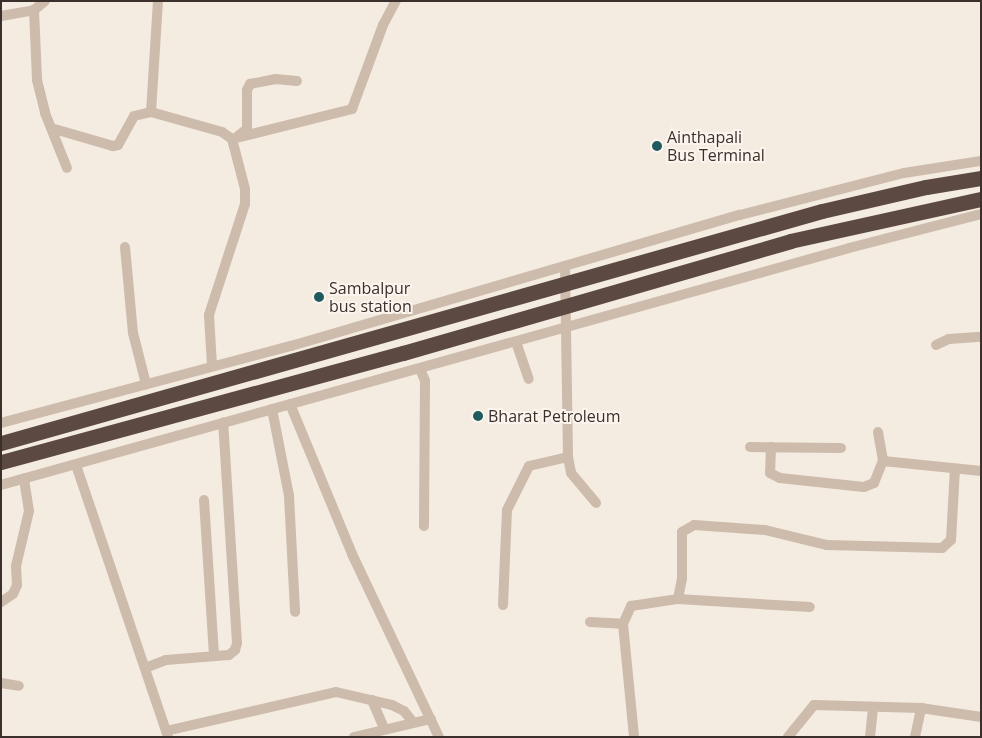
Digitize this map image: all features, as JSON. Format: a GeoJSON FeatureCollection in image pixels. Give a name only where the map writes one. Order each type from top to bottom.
{"type":"FeatureCollection","features":[{"type":"Feature","properties":{"kind":"highway"},"geometry":{"type":"LineString","coordinates":[[1,443],[822,211],[926,186],[981,178]]}},
{"type":"Feature","properties":{"kind":"highway"},"geometry":{"type":"LineString","coordinates":[[1,462],[563,306],[807,236],[981,199]]}},
{"type":"Feature","properties":{"kind":"street"},"geometry":{"type":"LineString","coordinates":[[1,16],[34,10],[45,1]]}},
{"type":"Feature","properties":{"kind":"street"},"geometry":{"type":"LineString","coordinates":[[151,112],[158,1]]}},
{"type":"Feature","properties":{"kind":"street"},"geometry":{"type":"LineString","coordinates":[[232,139],[352,109],[383,25],[396,1]]}},
{"type":"Feature","properties":{"kind":"street"},"geometry":{"type":"LineString","coordinates":[[34,10],[37,80],[51,128],[67,168]]}},
{"type":"Feature","properties":{"kind":"street"},"geometry":{"type":"LineString","coordinates":[[232,139],[247,129],[247,90],[250,84],[275,79],[297,81]]}},
{"type":"Feature","properties":{"kind":"street"},"geometry":{"type":"LineString","coordinates":[[51,128],[113,146],[118,145],[134,116],[151,112],[222,132],[232,139],[245,188],[245,204],[209,315],[212,366]]}},
{"type":"Feature","properties":{"kind":"street"},"geometry":{"type":"LineString","coordinates":[[1,423],[904,173],[981,161]]}},
{"type":"Feature","properties":{"kind":"street"},"geometry":{"type":"LineString","coordinates":[[1,485],[849,248],[981,214]]}},
{"type":"Feature","properties":{"kind":"street"},"geometry":{"type":"LineString","coordinates":[[125,247],[133,333],[146,384]]}},
{"type":"Feature","properties":{"kind":"street"},"geometry":{"type":"LineString","coordinates":[[565,266],[563,306],[566,328],[568,457],[571,473],[596,504]]}},
{"type":"Feature","properties":{"kind":"street"},"geometry":{"type":"LineString","coordinates":[[936,345],[949,339],[981,336]]}},
{"type":"Feature","properties":{"kind":"street"},"geometry":{"type":"LineString","coordinates":[[516,342],[529,379]]}},
{"type":"Feature","properties":{"kind":"street"},"geometry":{"type":"LineString","coordinates":[[420,369],[425,381],[424,526]]}},
{"type":"Feature","properties":{"kind":"street"},"geometry":{"type":"LineString","coordinates":[[290,404],[352,554],[439,737]]}},
{"type":"Feature","properties":{"kind":"street"},"geometry":{"type":"LineString","coordinates":[[272,409],[288,496],[295,612]]}},
{"type":"Feature","properties":{"kind":"street"},"geometry":{"type":"LineString","coordinates":[[146,668],[166,660],[229,655],[237,643],[222,422]]}},
{"type":"Feature","properties":{"kind":"street"},"geometry":{"type":"LineString","coordinates":[[771,447],[770,473],[780,478],[864,487],[874,483],[883,461],[878,432]]}},
{"type":"Feature","properties":{"kind":"street"},"geometry":{"type":"LineString","coordinates":[[750,447],[841,448]]}},
{"type":"Feature","properties":{"kind":"street"},"geometry":{"type":"LineString","coordinates":[[503,605],[507,510],[529,466],[568,457]]}},
{"type":"Feature","properties":{"kind":"street"},"geometry":{"type":"LineString","coordinates":[[883,461],[981,471]]}},
{"type":"Feature","properties":{"kind":"street"},"geometry":{"type":"LineString","coordinates":[[76,465],[167,734],[319,694],[336,692],[372,700],[404,711],[412,721]]}},
{"type":"Feature","properties":{"kind":"street"},"geometry":{"type":"LineString","coordinates":[[678,599],[682,578],[682,532],[694,525],[765,530],[827,545],[942,548],[951,540],[955,469]]}},
{"type":"Feature","properties":{"kind":"street"},"geometry":{"type":"LineString","coordinates":[[1,602],[14,594],[18,586],[16,566],[29,511],[24,478]]}},
{"type":"Feature","properties":{"kind":"street"},"geometry":{"type":"LineString","coordinates":[[204,500],[214,656]]}},
{"type":"Feature","properties":{"kind":"street"},"geometry":{"type":"LineString","coordinates":[[634,737],[623,624],[630,606],[678,599],[810,607]]}},
{"type":"Feature","properties":{"kind":"street"},"geometry":{"type":"LineString","coordinates":[[590,622],[623,624]]}},
{"type":"Feature","properties":{"kind":"street"},"geometry":{"type":"LineString","coordinates":[[1,683],[19,686]]}},
{"type":"Feature","properties":{"kind":"street"},"geometry":{"type":"LineString","coordinates":[[372,700],[384,728]]}},
{"type":"Feature","properties":{"kind":"street"},"geometry":{"type":"LineString","coordinates":[[788,737],[814,705],[922,708],[981,717]]}},
{"type":"Feature","properties":{"kind":"street"},"geometry":{"type":"LineString","coordinates":[[870,737],[873,708]]}},
{"type":"Feature","properties":{"kind":"street"},"geometry":{"type":"LineString","coordinates":[[915,737],[922,708]]}},
{"type":"Feature","properties":{"kind":"street"},"geometry":{"type":"LineString","coordinates":[[354,737],[412,721],[431,719]]}},
{"type":"Feature","properties":{"kind":"place","name":"Ainthapali Bus Terminal"},"geometry":{"type":"Point","coordinates":[657,146]}},
{"type":"Feature","properties":{"kind":"place","name":"Sambalpur bus station"},"geometry":{"type":"Point","coordinates":[319,297]}},
{"type":"Feature","properties":{"kind":"place","name":"Bharat Petroleum"},"geometry":{"type":"Point","coordinates":[478,416]}}]}
